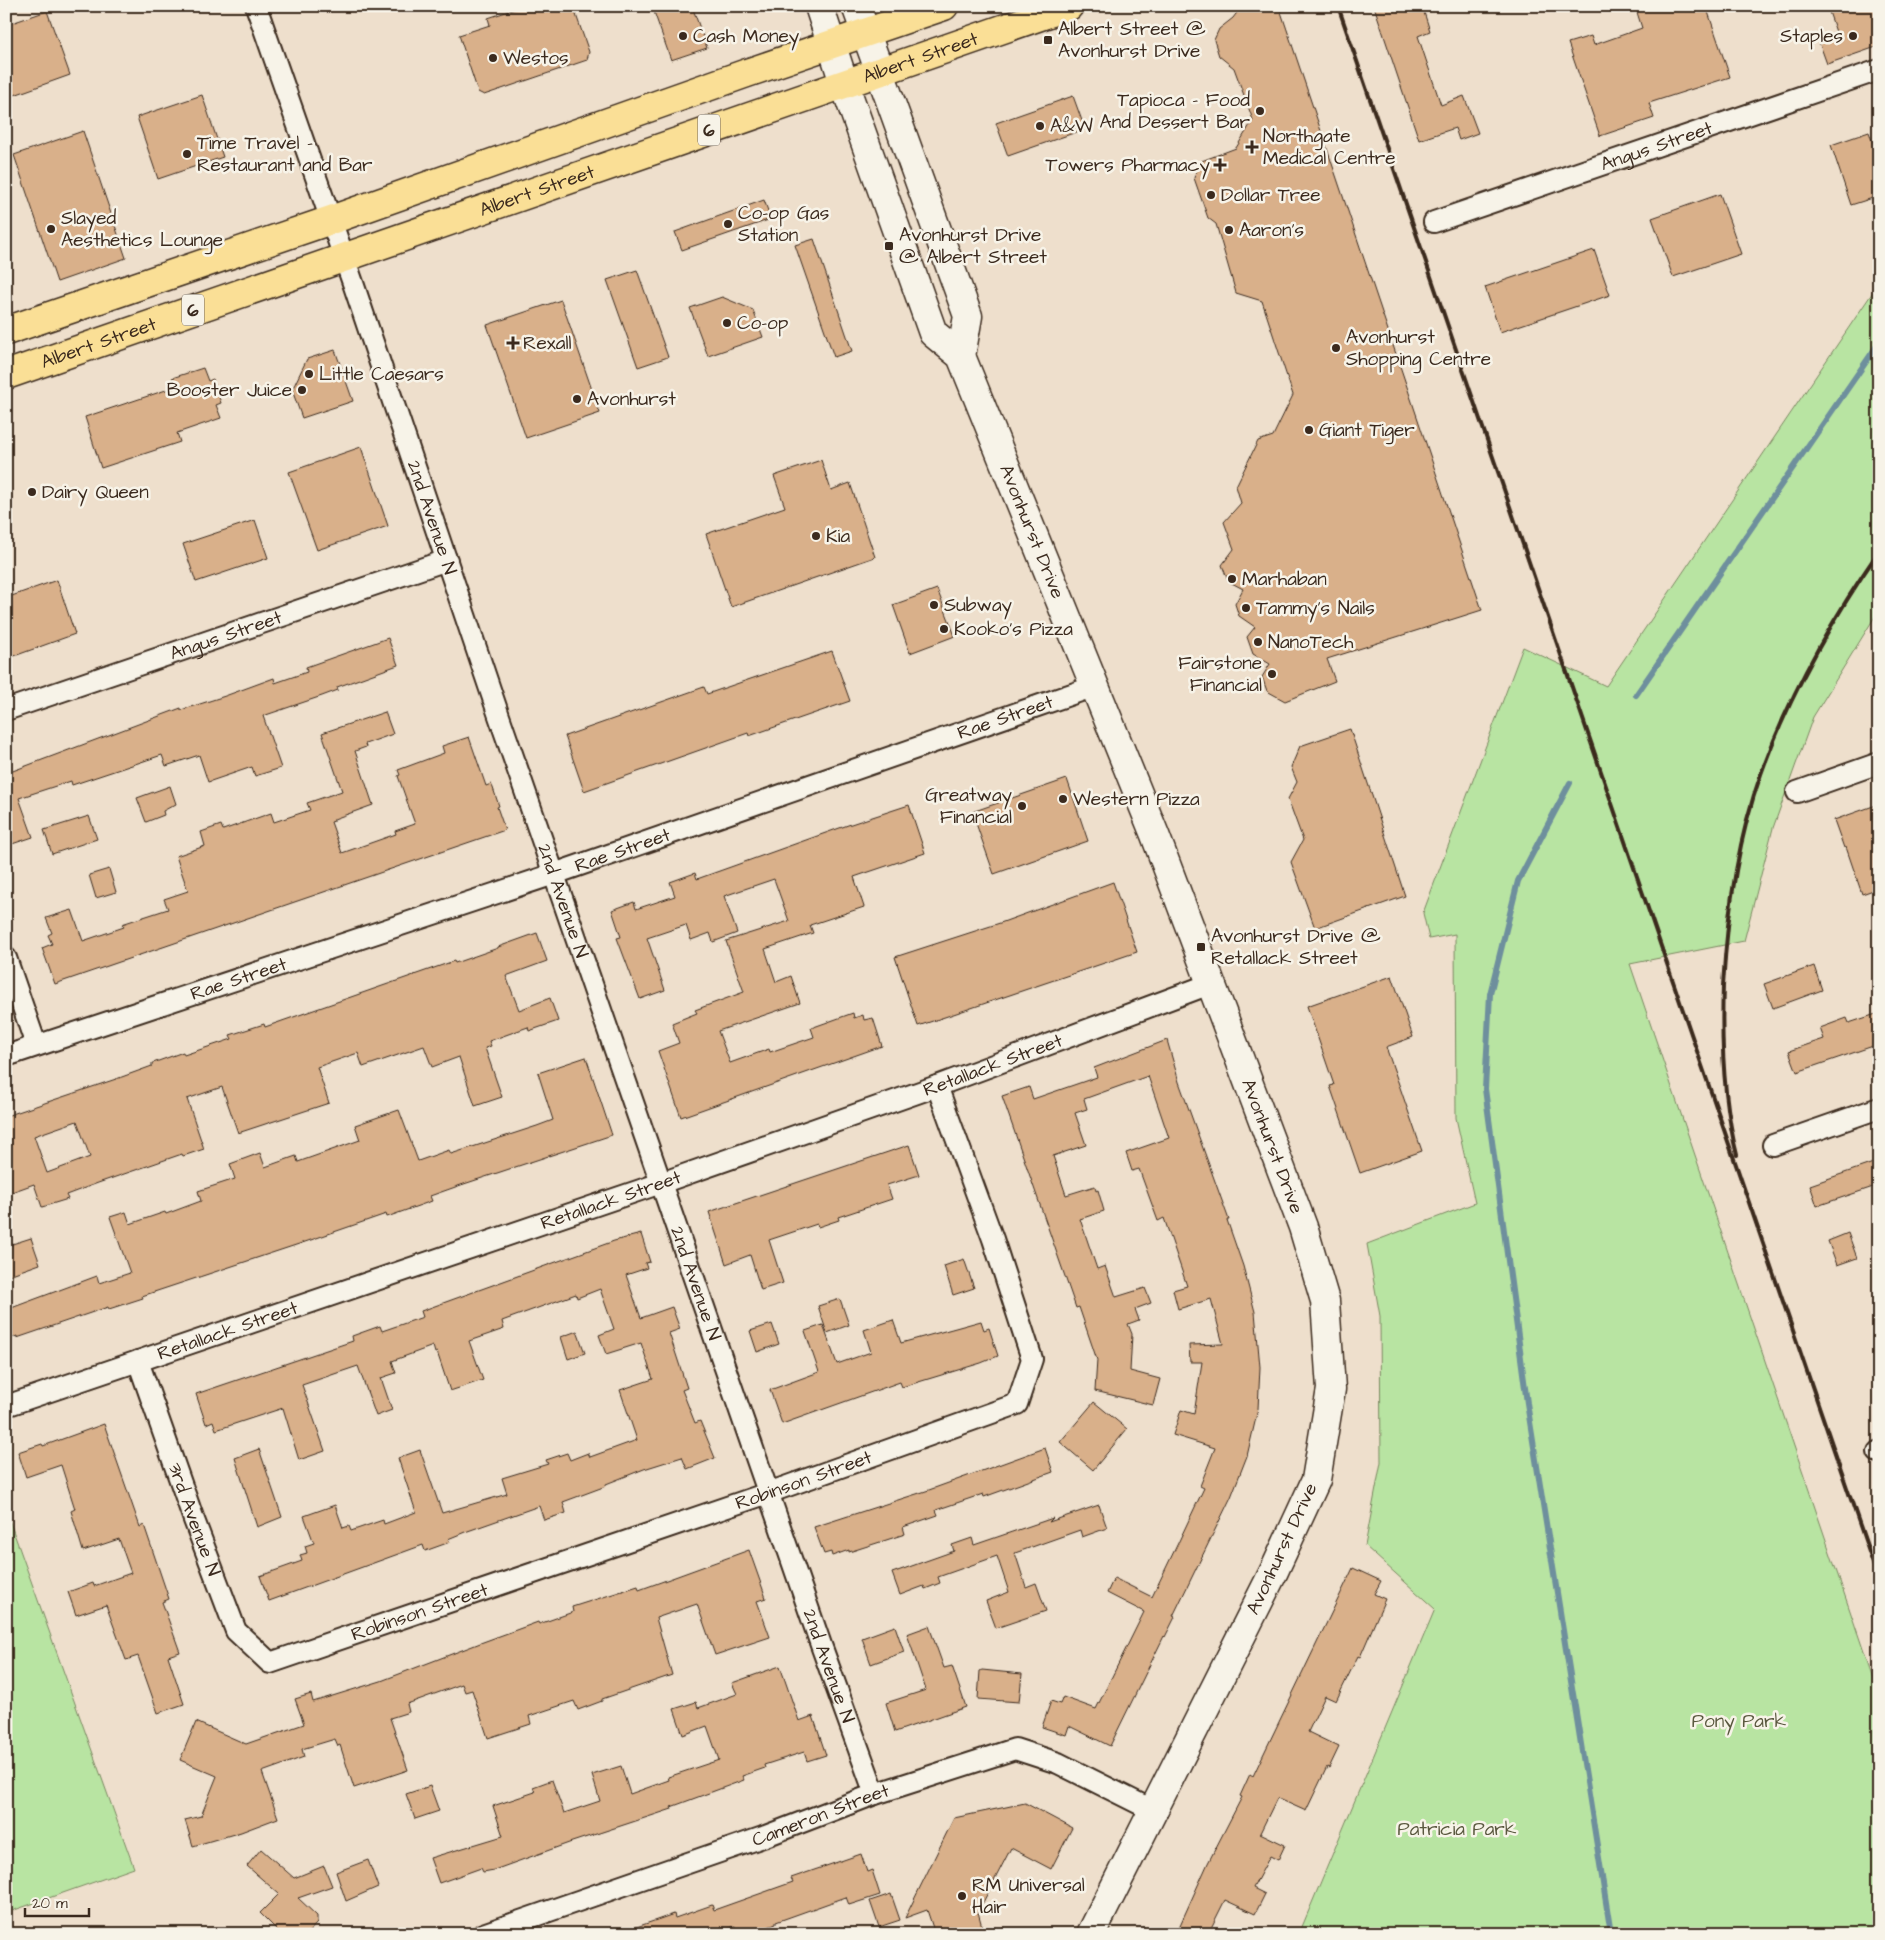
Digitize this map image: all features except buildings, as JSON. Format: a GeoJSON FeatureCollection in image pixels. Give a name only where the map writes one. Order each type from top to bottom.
{"type":"FeatureCollection","features":[{"type":"Feature","properties":{"kind":"main road","name":"6"},"geometry":{"type":"LineString","coordinates":[[6,331],[331,220],[944,6]]}},
{"type":"Feature","properties":{"kind":"main road","name":"Albert Street"},"geometry":{"type":"LineString","coordinates":[[6,375],[1069,6]]}},
{"type":"Feature","properties":{"kind":"street","name":"2nd Avenue N"},"geometry":{"type":"LineString","coordinates":[[256,6],[554,874],[821,1645],[875,1794]]}},
{"type":"Feature","properties":{"kind":"street","name":"Avonhurst Drive"},"geometry":{"type":"LineString","coordinates":[[819,6],[844,83],[933,333],[961,356],[1095,686],[1155,835],[1303,1227],[1326,1301],[1331,1389],[1316,1480],[1274,1571],[1090,1934]]}},
{"type":"Feature","properties":{"kind":"street"},"geometry":{"type":"LineString","coordinates":[[856,6],[968,316],[961,356]]}},
{"type":"Feature","properties":{"kind":"street","name":"Angus Street"},"geometry":{"type":"LineString","coordinates":[[1434,222],[1879,70]]}},
{"type":"Feature","properties":{"kind":"street","name":"Angus Street"},"geometry":{"type":"LineString","coordinates":[[6,710],[446,560]]}},
{"type":"Feature","properties":{"kind":"street","name":"Rae Street"},"geometry":{"type":"LineString","coordinates":[[6,1056],[554,874],[1095,686]]}},
{"type":"Feature","properties":{"kind":"street"},"geometry":{"type":"LineString","coordinates":[[1797,792],[1879,762]]}},
{"type":"Feature","properties":{"kind":"street"},"geometry":{"type":"LineString","coordinates":[[6,958],[36,1045]]}},
{"type":"Feature","properties":{"kind":"street","name":"Retallack Street"},"geometry":{"type":"LineString","coordinates":[[6,1406],[661,1183],[937,1086],[1210,984]]}},
{"type":"Feature","properties":{"kind":"street","name":"Robinson Street"},"geometry":{"type":"LineString","coordinates":[[270,1663],[768,1492],[1016,1404],[1032,1359],[992,1239],[937,1086]]}},
{"type":"Feature","properties":{"kind":"street"},"geometry":{"type":"LineString","coordinates":[[1773,1145],[1879,1108]]}},
{"type":"Feature","properties":{"kind":"street","name":"3rd Avenue N"},"geometry":{"type":"LineString","coordinates":[[138,1362],[236,1631],[270,1663]]}},
{"type":"Feature","properties":{"kind":"street","name":"Cameron Street"},"geometry":{"type":"LineString","coordinates":[[483,1934],[763,1836],[875,1794],[1015,1749],[1058,1763],[1152,1810]]}},
{"type":"Feature","properties":{"kind":"green space"},"geometry":{"type":"Polygon","coordinates":[[[1879,283],[1879,610],[1813,717],[1773,828],[1744,941],[1630,964],[1879,1696],[1879,1934],[1299,1934],[1435,1609],[1365,1546],[1381,1462],[1380,1316],[1367,1244],[1475,1203],[1456,1118],[1455,934],[1429,939],[1423,913],[1523,647],[1606,686],[1879,283]]]}},
{"type":"Feature","properties":{"kind":"green space"},"geometry":{"type":"Polygon","coordinates":[[[6,1511],[134,1868],[6,1913],[6,1511]]]}},
{"type":"Feature","properties":{"kind":"waterway"},"geometry":{"type":"LineString","coordinates":[[1636,695],[1879,343]]}},
{"type":"Feature","properties":{"kind":"waterway"},"geometry":{"type":"LineString","coordinates":[[1570,783],[1518,881],[1490,994],[1485,1089],[1527,1403],[1611,1934]]}},
{"type":"Feature","properties":{"kind":"railway"},"geometry":{"type":"LineString","coordinates":[[1338,6],[1879,1581]]}},
{"type":"Feature","properties":{"kind":"railway"},"geometry":{"type":"LineString","coordinates":[[1737,1155],[1726,1092],[1722,1007],[1730,906],[1739,852],[1761,774],[1772,744],[1798,687],[1844,604],[1879,551]]}},
{"type":"Feature","properties":{"kind":"place","name":"Cash Money"},"geometry":{"type":"Point","coordinates":[683,36]}},
{"type":"Feature","properties":{"kind":"place","name":"Staples"},"geometry":{"type":"Point","coordinates":[1853,36]}},
{"type":"Feature","properties":{"kind":"place","name":"Albert Street @ Avonhurst Drive"},"geometry":{"type":"Point","coordinates":[1048,40]}},
{"type":"Feature","properties":{"kind":"place","name":"Westos"},"geometry":{"type":"Point","coordinates":[493,58]}},
{"type":"Feature","properties":{"kind":"place","name":"Tapioca - Food And Dessert Bar"},"geometry":{"type":"Point","coordinates":[1260,111]}},
{"type":"Feature","properties":{"kind":"place","name":"A&W"},"geometry":{"type":"Point","coordinates":[1040,126]}},
{"type":"Feature","properties":{"kind":"place","name":"Northgate Medical Centre"},"geometry":{"type":"Point","coordinates":[1252,147]}},
{"type":"Feature","properties":{"kind":"place","name":"Time Travel - Restaurant and Bar"},"geometry":{"type":"Point","coordinates":[187,154]}},
{"type":"Feature","properties":{"kind":"place","name":"Towers Pharmacy"},"geometry":{"type":"Point","coordinates":[1220,165]}},
{"type":"Feature","properties":{"kind":"place","name":"Dollar Tree"},"geometry":{"type":"Point","coordinates":[1211,195]}},
{"type":"Feature","properties":{"kind":"place","name":"Co-op Gas Station"},"geometry":{"type":"Point","coordinates":[728,224]}},
{"type":"Feature","properties":{"kind":"place","name":"Slayed Aesthetics Lounge"},"geometry":{"type":"Point","coordinates":[51,229]}},
{"type":"Feature","properties":{"kind":"place","name":"Aaron's"},"geometry":{"type":"Point","coordinates":[1229,230]}},
{"type":"Feature","properties":{"kind":"place","name":"Avonhurst Drive @ Albert Street"},"geometry":{"type":"Point","coordinates":[889,246]}},
{"type":"Feature","properties":{"kind":"place","name":"Co-op"},"geometry":{"type":"Point","coordinates":[727,323]}},
{"type":"Feature","properties":{"kind":"place","name":"Rexall"},"geometry":{"type":"Point","coordinates":[513,343]}},
{"type":"Feature","properties":{"kind":"place","name":"Avonhurst Shopping Centre"},"geometry":{"type":"Point","coordinates":[1336,348]}},
{"type":"Feature","properties":{"kind":"place","name":"Little Caesars"},"geometry":{"type":"Point","coordinates":[309,374]}},
{"type":"Feature","properties":{"kind":"place","name":"Booster Juice"},"geometry":{"type":"Point","coordinates":[302,390]}},
{"type":"Feature","properties":{"kind":"place","name":"Avonhurst"},"geometry":{"type":"Point","coordinates":[577,399]}},
{"type":"Feature","properties":{"kind":"place","name":"Giant Tiger"},"geometry":{"type":"Point","coordinates":[1309,430]}},
{"type":"Feature","properties":{"kind":"place","name":"Dairy Queen"},"geometry":{"type":"Point","coordinates":[32,492]}},
{"type":"Feature","properties":{"kind":"place","name":"Kia"},"geometry":{"type":"Point","coordinates":[816,536]}},
{"type":"Feature","properties":{"kind":"place","name":"Marhaban"},"geometry":{"type":"Point","coordinates":[1232,579]}},
{"type":"Feature","properties":{"kind":"place","name":"Subway"},"geometry":{"type":"Point","coordinates":[934,605]}},
{"type":"Feature","properties":{"kind":"place","name":"Tammy's Nails"},"geometry":{"type":"Point","coordinates":[1246,608]}},
{"type":"Feature","properties":{"kind":"place","name":"Kooko's Pizza"},"geometry":{"type":"Point","coordinates":[944,629]}},
{"type":"Feature","properties":{"kind":"place","name":"NanoTech"},"geometry":{"type":"Point","coordinates":[1258,642]}},
{"type":"Feature","properties":{"kind":"place","name":"Fairstone Financial"},"geometry":{"type":"Point","coordinates":[1272,674]}},
{"type":"Feature","properties":{"kind":"place","name":"Western Pizza"},"geometry":{"type":"Point","coordinates":[1063,799]}},
{"type":"Feature","properties":{"kind":"place","name":"Greatway Financial"},"geometry":{"type":"Point","coordinates":[1022,806]}},
{"type":"Feature","properties":{"kind":"place","name":"Avonhurst Drive @ Retallack Street"},"geometry":{"type":"Point","coordinates":[1201,947]}},
{"type":"Feature","properties":{"kind":"place","name":"RM Universal Hair"},"geometry":{"type":"Point","coordinates":[962,1896]}},
{"type":"Feature","properties":{"kind":"park label","name":"Pony Park"},"geometry":{"type":"Point","coordinates":[1739,1721]}},
{"type":"Feature","properties":{"kind":"park label","name":"Patricia Park"},"geometry":{"type":"Point","coordinates":[1457,1829]}}]}
